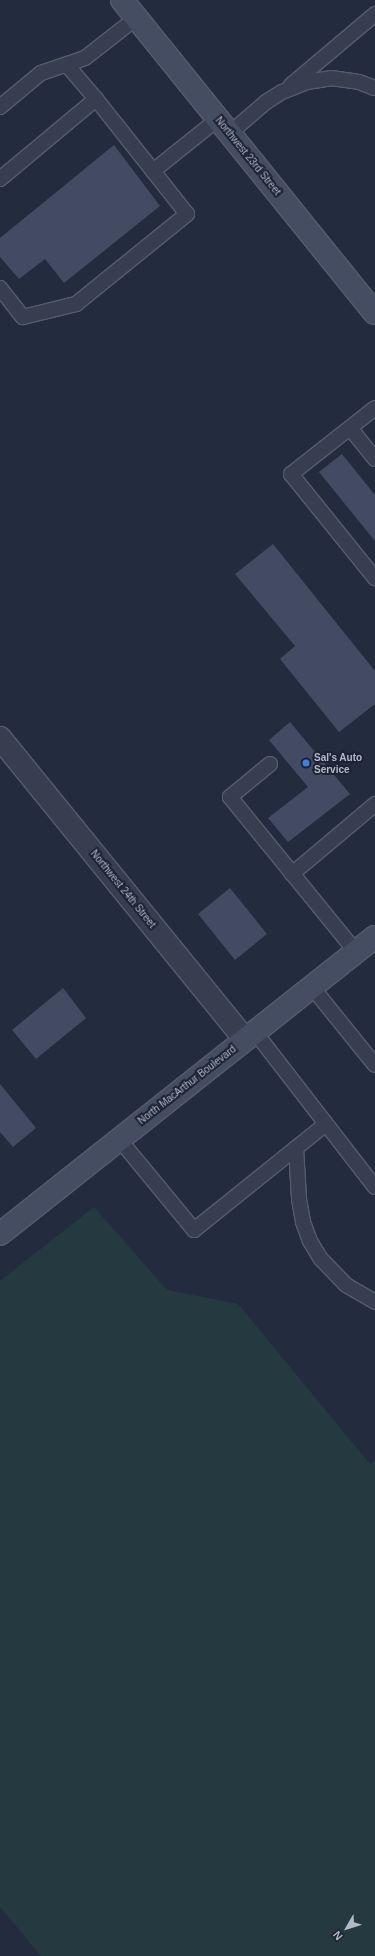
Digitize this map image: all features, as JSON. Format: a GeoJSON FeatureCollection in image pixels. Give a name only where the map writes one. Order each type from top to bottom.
{"type":"FeatureCollection","features":[{"type":"Feature","properties":{"kind":"main road","name":"Northwest 23rd Street"},"geometry":{"type":"LineString","coordinates":[[122,0],[375,313]]}},
{"type":"Feature","properties":{"kind":"main road","name":"North MacArthur Boulevard"},"geometry":{"type":"LineString","coordinates":[[0,1234],[375,937]]}},
{"type":"Feature","properties":{"kind":"street","name":"Northwest 24th Street"},"geometry":{"type":"LineString","coordinates":[[0,738],[250,1036]]}},
{"type":"Feature","properties":{"kind":"lane"},"geometry":{"type":"LineString","coordinates":[[282,92],[375,14]]}},
{"type":"Feature","properties":{"kind":"lane"},"geometry":{"type":"LineString","coordinates":[[0,107],[41,73],[85,58],[136,18]]}},
{"type":"Feature","properties":{"kind":"lane"},"geometry":{"type":"LineString","coordinates":[[0,288],[23,317],[76,304],[188,214],[67,65]]}},
{"type":"Feature","properties":{"kind":"lane"},"geometry":{"type":"LineString","coordinates":[[154,171],[224,126],[282,92],[307,82],[331,78],[359,82],[375,88]]}},
{"type":"Feature","properties":{"kind":"lane"},"geometry":{"type":"LineString","coordinates":[[0,179],[96,99]]}},
{"type":"Feature","properties":{"kind":"lane"},"geometry":{"type":"LineString","coordinates":[[375,408],[291,474],[375,578]]}},
{"type":"Feature","properties":{"kind":"lane"},"geometry":{"type":"LineString","coordinates":[[350,428],[375,459]]}},
{"type":"Feature","properties":{"kind":"lane"},"geometry":{"type":"LineString","coordinates":[[270,764],[230,796],[356,952]]}},
{"type":"Feature","properties":{"kind":"lane"},"geometry":{"type":"LineString","coordinates":[[292,874],[375,804]]}},
{"type":"Feature","properties":{"kind":"lane"},"geometry":{"type":"LineString","coordinates":[[312,987],[375,1065]]}},
{"type":"Feature","properties":{"kind":"lane"},"geometry":{"type":"LineString","coordinates":[[250,1036],[326,1124],[375,1187]]}},
{"type":"Feature","properties":{"kind":"lane"},"geometry":{"type":"LineString","coordinates":[[120,1139],[194,1230],[326,1124]]}},
{"type":"Feature","properties":{"kind":"lane"},"geometry":{"type":"LineString","coordinates":[[296,1148],[299,1199],[303,1222],[310,1241],[321,1259],[346,1285],[375,1302]]}},
{"type":"Feature","properties":{"kind":"green space"},"geometry":{"type":"Polygon","coordinates":[[[94,1207],[167,1290],[238,1304],[370,1464],[375,1461],[375,1956],[41,1956],[0,1907],[0,1281],[94,1207]]]}},
{"type":"Feature","properties":{"kind":"building"},"geometry":{"type":"Polygon","coordinates":[[[114,145],[160,206],[64,283],[45,259],[19,279],[0,257],[0,238],[114,145]]]}},
{"type":"Feature","properties":{"kind":"building"},"geometry":{"type":"Polygon","coordinates":[[[342,454],[375,495],[375,541],[319,472],[342,454]]]}},
{"type":"Feature","properties":{"kind":"building"},"geometry":{"type":"Polygon","coordinates":[[[273,544],[375,671],[375,704],[339,732],[280,659],[295,646],[235,574],[273,544]]]}},
{"type":"Feature","properties":{"kind":"building","name":"Sal's Auto Service"},"geometry":{"type":"Polygon","coordinates":[[[290,722],[350,794],[288,842],[268,818],[308,787],[269,740],[290,722]]]}},
{"type":"Feature","properties":{"kind":"building"},"geometry":{"type":"Polygon","coordinates":[[[230,888],[267,934],[235,960],[198,914],[230,888]]]}},
{"type":"Feature","properties":{"kind":"building"},"geometry":{"type":"Polygon","coordinates":[[[63,988],[86,1018],[36,1059],[12,1030],[63,988]]]}},
{"type":"Feature","properties":{"kind":"building"},"geometry":{"type":"Polygon","coordinates":[[[0,1084],[36,1128],[13,1147],[0,1132],[0,1084]]]}},
{"type":"Feature","properties":{"kind":"place","name":"Sal's Auto Service"},"geometry":{"type":"Point","coordinates":[306,763]}}]}
